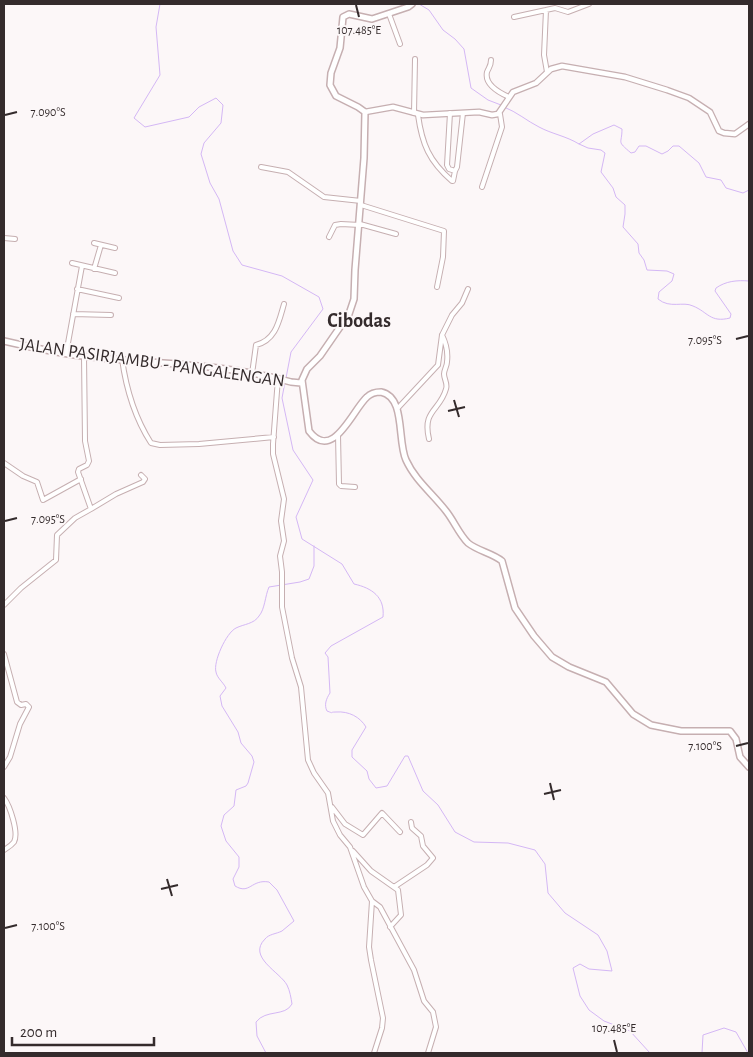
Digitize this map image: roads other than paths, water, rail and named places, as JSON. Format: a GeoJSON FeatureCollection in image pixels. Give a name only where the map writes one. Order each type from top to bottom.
{"type":"FeatureCollection","features":[{"type":"Feature","properties":{"kind":"main road"},"geometry":{"type":"LineString","coordinates":[[365,112],[341,99],[332,90],[330,78],[342,38],[344,15],[349,14],[372,19],[412,4]]}},
{"type":"Feature","properties":{"kind":"main road","name":"JALAN PASIRJAMBU - PANGALENGAN"},"geometry":{"type":"LineString","coordinates":[[338,435],[325,440],[313,437],[309,431],[301,383],[307,369],[320,356],[349,314],[354,299],[360,224],[365,112]]}},
{"type":"Feature","properties":{"kind":"main road","name":"JALAN PASIRJAMBU - PANGALENGAN"},"geometry":{"type":"LineString","coordinates":[[4,341],[66,354],[190,365],[301,383]]}},
{"type":"Feature","properties":{"kind":"main road"},"geometry":{"type":"LineString","coordinates":[[338,435],[364,400],[372,394],[386,393],[395,402],[398,409],[402,446],[409,466],[423,487],[444,509],[469,543],[502,561],[515,608],[548,653],[569,667],[606,682],[633,714],[651,725],[681,731],[730,731],[736,739],[740,757],[749,767]]}},
{"type":"Feature","properties":{"kind":"street"},"geometry":{"type":"LineString","coordinates":[[514,17],[556,8],[568,12],[589,4]]}},
{"type":"Feature","properties":{"kind":"street"},"geometry":{"type":"LineString","coordinates":[[546,10],[544,50],[547,72]]}},
{"type":"Feature","properties":{"kind":"street"},"geometry":{"type":"LineString","coordinates":[[389,14],[400,44]]}},
{"type":"Feature","properties":{"kind":"street"},"geometry":{"type":"LineString","coordinates":[[415,59],[416,114],[423,141],[430,156],[452,181],[457,167],[463,113]]}},
{"type":"Feature","properties":{"kind":"street"},"geometry":{"type":"LineString","coordinates":[[491,60],[491,66],[487,73],[488,81],[508,98]]}},
{"type":"Feature","properties":{"kind":"street"},"geometry":{"type":"LineString","coordinates":[[482,187],[502,127],[501,112],[508,98],[513,92],[536,83],[551,69],[562,66],[624,77],[688,98],[707,109],[714,116],[719,130],[724,133],[735,134],[749,124]]}},
{"type":"Feature","properties":{"kind":"street"},"geometry":{"type":"LineString","coordinates":[[365,112],[393,107],[416,114],[479,112],[492,115],[501,112]]}},
{"type":"Feature","properties":{"kind":"street"},"geometry":{"type":"LineString","coordinates":[[450,114],[448,165],[449,169],[456,171]]}},
{"type":"Feature","properties":{"kind":"street"},"geometry":{"type":"LineString","coordinates":[[262,167],[288,172],[324,197],[361,203],[444,231],[444,256],[437,287]]}},
{"type":"Feature","properties":{"kind":"street"},"geometry":{"type":"LineString","coordinates":[[329,237],[335,225],[360,224],[396,234]]}},
{"type":"Feature","properties":{"kind":"street"},"geometry":{"type":"LineString","coordinates":[[4,238],[15,239]]}},
{"type":"Feature","properties":{"kind":"street"},"geometry":{"type":"LineString","coordinates":[[94,243],[115,248]]}},
{"type":"Feature","properties":{"kind":"street"},"geometry":{"type":"LineString","coordinates":[[94,269],[101,245]]}},
{"type":"Feature","properties":{"kind":"street"},"geometry":{"type":"LineString","coordinates":[[72,263],[115,273]]}},
{"type":"Feature","properties":{"kind":"street"},"geometry":{"type":"LineString","coordinates":[[66,354],[82,266]]}},
{"type":"Feature","properties":{"kind":"street"},"geometry":{"type":"LineString","coordinates":[[77,289],[119,298]]}},
{"type":"Feature","properties":{"kind":"street"},"geometry":{"type":"LineString","coordinates":[[398,409],[438,365],[442,336],[452,316],[462,303],[468,289]]}},
{"type":"Feature","properties":{"kind":"street"},"geometry":{"type":"LineString","coordinates":[[252,374],[256,345],[266,342],[276,331],[284,304]]}},
{"type":"Feature","properties":{"kind":"street"},"geometry":{"type":"LineString","coordinates":[[73,314],[111,315]]}},
{"type":"Feature","properties":{"kind":"street"},"geometry":{"type":"LineString","coordinates":[[429,439],[427,428],[429,416],[441,400],[446,387],[444,373],[447,352],[442,336]]}},
{"type":"Feature","properties":{"kind":"street"},"geometry":{"type":"LineString","coordinates":[[84,356],[85,441],[89,461],[78,470],[91,508]]}},
{"type":"Feature","properties":{"kind":"street"},"geometry":{"type":"LineString","coordinates":[[122,359],[124,376],[131,402],[151,443],[160,445],[200,444],[274,437]]}},
{"type":"Feature","properties":{"kind":"street"},"geometry":{"type":"LineString","coordinates":[[279,379],[273,454],[284,501],[281,513],[284,541],[280,556],[282,607],[292,658],[301,687],[308,760],[314,773],[328,793],[336,827],[371,871],[394,887],[398,893],[400,915],[390,927]]}},
{"type":"Feature","properties":{"kind":"street"},"geometry":{"type":"LineString","coordinates":[[338,435],[339,484],[341,486],[355,487]]}},
{"type":"Feature","properties":{"kind":"street"},"geometry":{"type":"LineString","coordinates":[[4,463],[23,476],[37,482],[43,500],[80,479]]}},
{"type":"Feature","properties":{"kind":"street"},"geometry":{"type":"LineString","coordinates":[[4,605],[21,588],[56,560],[57,535],[75,518],[91,508],[143,482],[145,479],[141,475]]}},
{"type":"Feature","properties":{"kind":"street"},"geometry":{"type":"LineString","coordinates":[[4,654],[9,681],[17,702],[26,704],[29,707],[20,724],[10,757],[4,767]]}},
{"type":"Feature","properties":{"kind":"street"},"geometry":{"type":"LineString","coordinates":[[4,798],[12,815],[16,837],[13,843],[4,850]]}},
{"type":"Feature","properties":{"kind":"street"},"geometry":{"type":"LineString","coordinates":[[330,806],[338,817],[363,835],[382,812],[400,832]]}},
{"type":"Feature","properties":{"kind":"street"},"geometry":{"type":"LineString","coordinates":[[394,887],[434,858],[423,846],[420,836],[412,828],[411,822]]}},
{"type":"Feature","properties":{"kind":"street"},"geometry":{"type":"LineString","coordinates":[[350,847],[364,887],[372,901],[380,907],[414,970],[422,996],[435,1016],[436,1027],[428,1053]]}},
{"type":"Feature","properties":{"kind":"street"},"geometry":{"type":"LineString","coordinates":[[372,901],[370,960],[383,1018],[382,1028],[374,1053]]}},
{"type":"Feature","properties":{"kind":"waterway"},"geometry":{"type":"LineString","coordinates":[[160,4],[156,27],[160,75],[134,118],[145,127],[189,117],[199,107],[216,98],[223,105],[221,123],[204,143],[201,154],[210,183],[219,199],[233,251],[242,265],[282,276],[319,297],[323,309],[291,352],[286,378]]}},
{"type":"Feature","properties":{"kind":"waterway"},"geometry":{"type":"LineString","coordinates":[[419,4],[429,10],[443,30],[464,49],[471,88],[488,100],[501,105]]}},
{"type":"Feature","properties":{"kind":"waterway"},"geometry":{"type":"LineString","coordinates":[[504,107],[539,127],[579,144],[593,134],[614,125],[622,129],[621,142],[631,153],[635,152],[639,146],[646,146],[662,154],[673,146],[679,146],[699,163],[706,177],[721,180],[726,188],[743,193],[749,190]]}},
{"type":"Feature","properties":{"kind":"waterway"},"geometry":{"type":"LineString","coordinates":[[579,144],[601,150],[605,153],[601,172],[613,188],[616,197],[625,205],[623,227],[638,244],[639,253],[644,260],[647,270],[667,271],[674,274],[672,281],[659,292],[658,299],[667,304],[693,306],[713,318],[730,318],[731,314],[715,291],[716,288],[732,282],[749,281]]}},
{"type":"Feature","properties":{"kind":"waterway"},"geometry":{"type":"LineString","coordinates":[[285,382],[282,398],[293,450],[313,480],[296,517],[302,539],[342,564],[354,584],[372,591],[382,604],[383,617],[331,646],[325,653],[328,657],[330,693],[326,702],[327,711],[350,714],[364,723],[366,727],[352,750],[352,757],[367,771],[369,779],[376,788],[387,786],[405,756],[408,756],[423,791],[438,805],[455,832],[474,842],[508,843],[535,850],[545,864],[548,893],[565,913],[598,935],[607,951],[612,971],[589,969],[580,964],[573,968],[580,996],[589,1010],[604,1021],[630,1031],[650,1053]]}},
{"type":"Feature","properties":{"kind":"waterway"},"geometry":{"type":"LineString","coordinates":[[266,1053],[257,1036],[256,1022],[260,1018],[285,1010],[292,1004],[287,985],[262,958],[260,946],[267,937],[282,931],[294,921],[277,890],[269,882],[258,883],[244,889],[235,886],[233,879],[239,867],[239,857],[226,841],[221,826],[224,815],[234,806],[236,790],[246,786],[248,783],[254,762],[252,756],[241,743],[238,732],[222,706],[220,696],[226,688],[216,672],[216,662],[224,641],[232,631],[257,619],[264,606],[269,587],[309,579],[314,566],[314,546]]}},
{"type":"Feature","properties":{"kind":"waterway"},"geometry":{"type":"LineString","coordinates":[[702,1053],[703,1035],[724,1028],[736,1032],[748,1053]]}},
{"type":"Feature","properties":{"kind":"district","name":"Cibodas"},"geometry":{"type":"Point","coordinates":[359,321]}}]}
